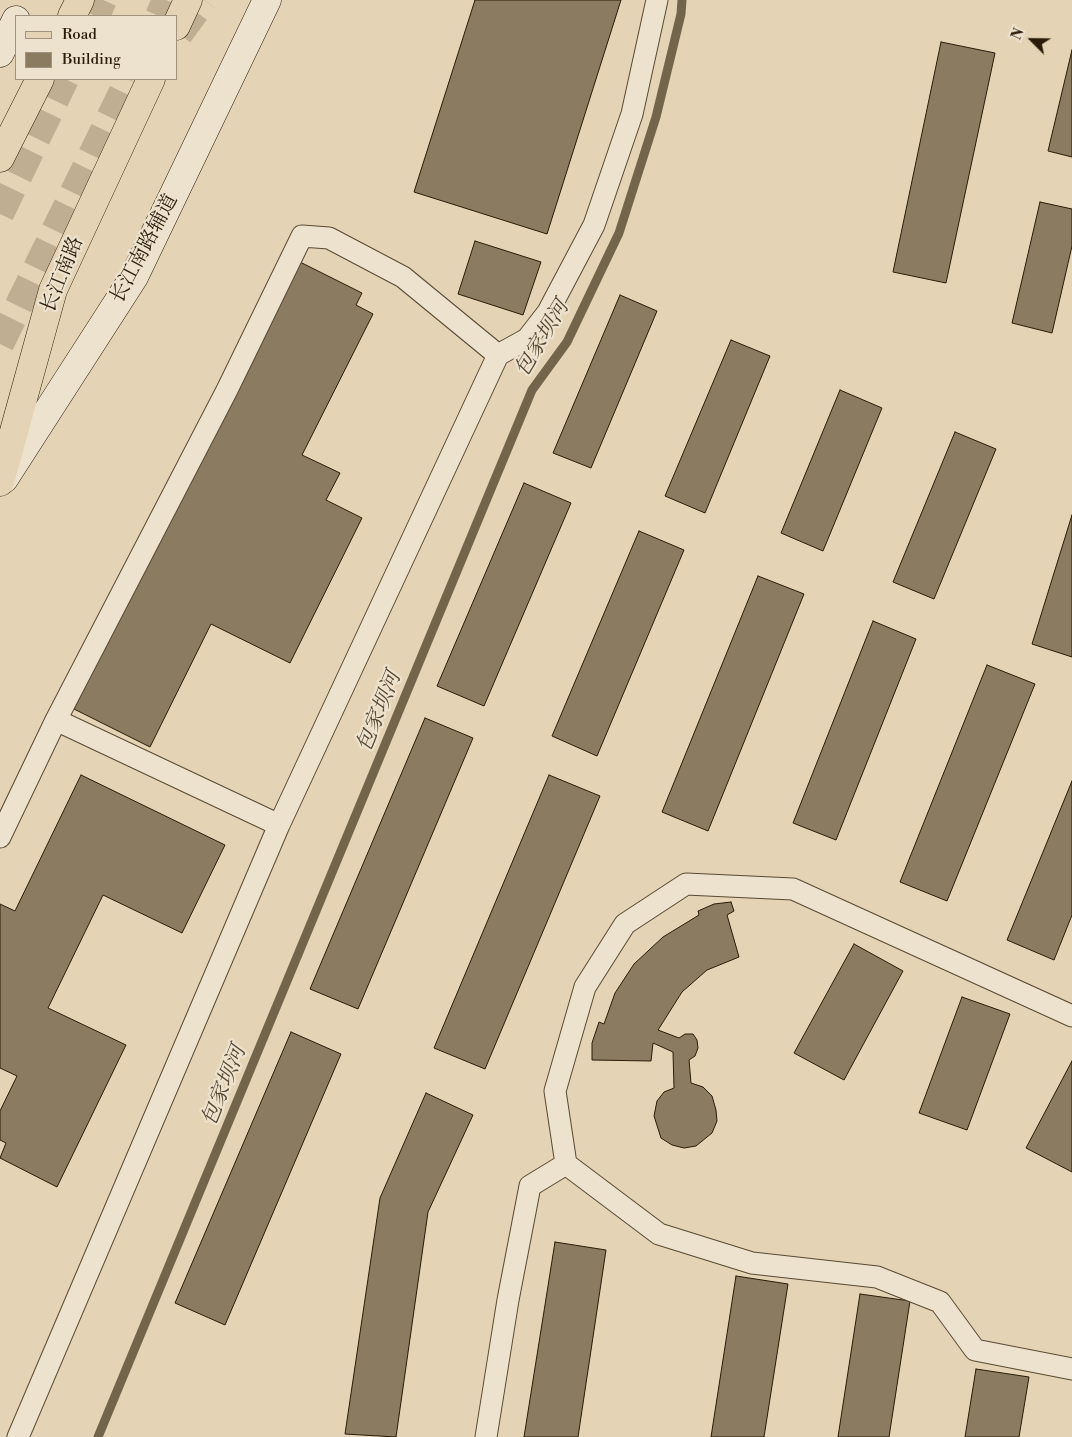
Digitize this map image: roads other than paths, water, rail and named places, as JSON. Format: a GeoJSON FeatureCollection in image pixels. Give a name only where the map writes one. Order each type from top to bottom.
{"type":"FeatureCollection","features":[{"type":"Feature","properties":{"kind":"main road"},"geometry":{"type":"LineString","coordinates":[[72,15],[80,0]]}},
{"type":"Feature","properties":{"kind":"main road"},"geometry":{"type":"LineString","coordinates":[[178,22],[188,0]]}},
{"type":"Feature","properties":{"kind":"main road"},"geometry":{"type":"LineString","coordinates":[[0,158],[39,80]]}},
{"type":"Feature","properties":{"kind":"main road","name":"长江南路"},"geometry":{"type":"LineString","coordinates":[[0,483],[53,290],[149,81]]}},
{"type":"Feature","properties":{"kind":"street"},"geometry":{"type":"LineString","coordinates":[[12,0],[16,15]]}},
{"type":"Feature","properties":{"kind":"street"},"geometry":{"type":"LineString","coordinates":[[19,15],[26,0]]}},
{"type":"Feature","properties":{"kind":"street","name":"长江南路辅道"},"geometry":{"type":"LineString","coordinates":[[0,483],[134,277],[267,0]]}},
{"type":"Feature","properties":{"kind":"street"},"geometry":{"type":"LineString","coordinates":[[18,1437],[279,825],[498,354],[528,340],[548,312],[594,225],[632,114],[657,0]]}},
{"type":"Feature","properties":{"kind":"street"},"geometry":{"type":"LineString","coordinates":[[0,53],[15,23]]}},
{"type":"Feature","properties":{"kind":"street"},"geometry":{"type":"LineString","coordinates":[[0,837],[56,720],[227,390],[302,236],[329,238],[403,277],[498,354]]}},
{"type":"Feature","properties":{"kind":"street"},"geometry":{"type":"LineString","coordinates":[[56,720],[279,825]]}},
{"type":"Feature","properties":{"kind":"street"},"geometry":{"type":"LineString","coordinates":[[1072,1016],[793,889],[686,884],[625,924],[585,987],[555,1092],[566,1164],[659,1234],[752,1263],[877,1277],[940,1302],[975,1350],[1072,1368]]}},
{"type":"Feature","properties":{"kind":"street"},"geometry":{"type":"LineString","coordinates":[[486,1437],[508,1300],[530,1186],[566,1164]]}},
{"type":"Feature","properties":{"kind":"waterway","name":"包家坝河"},"geometry":{"type":"LineString","coordinates":[[98,1437],[532,390],[567,342],[619,233],[656,117],[681,14],[682,0]]}},
{"type":"Feature","properties":{"kind":"tunnel"},"geometry":{"type":"LineString","coordinates":[[96,15],[103,0]]}},
{"type":"Feature","properties":{"kind":"tunnel"},"geometry":{"type":"LineString","coordinates":[[159,15],[166,0]]}},
{"type":"Feature","properties":{"kind":"tunnel"},"geometry":{"type":"LineString","coordinates":[[179,34],[204,0]]}},
{"type":"Feature","properties":{"kind":"tunnel"},"geometry":{"type":"LineString","coordinates":[[0,214],[65,80]]}},
{"type":"Feature","properties":{"kind":"tunnel"},"geometry":{"type":"LineString","coordinates":[[0,344],[129,80]]}}]}
